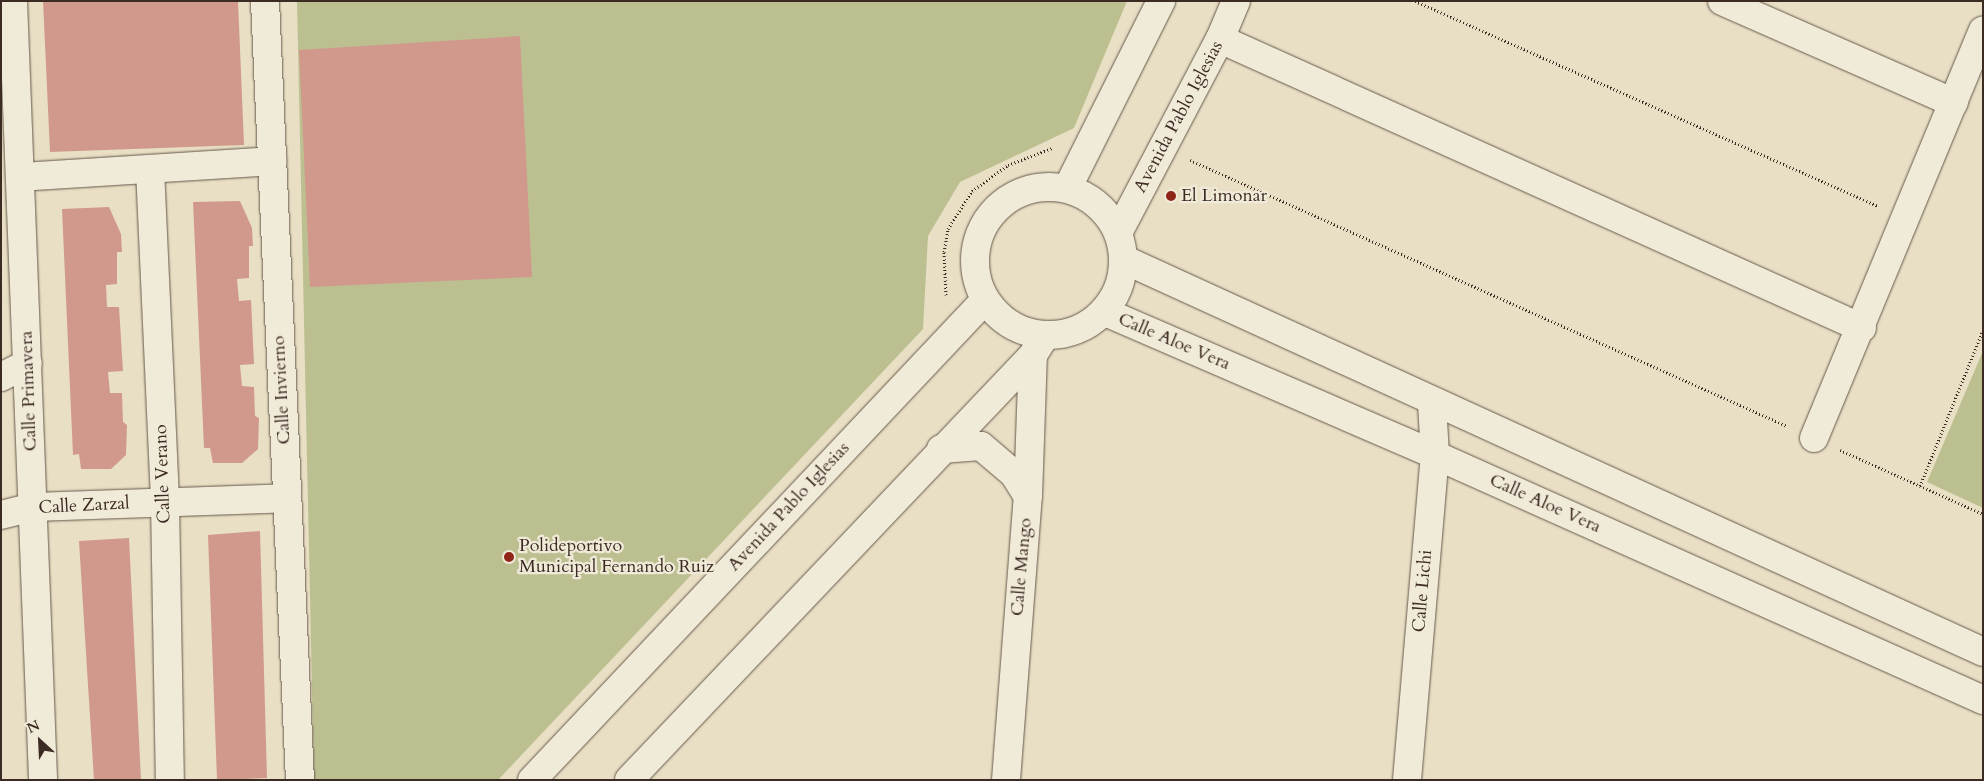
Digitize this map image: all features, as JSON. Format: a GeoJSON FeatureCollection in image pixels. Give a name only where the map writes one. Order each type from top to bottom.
{"type":"FeatureCollection","features":[{"type":"Feature","properties":{"kind":"street","name":"Calle Primavera"},"geometry":{"type":"LineString","coordinates":[[13,1],[8,41],[20,177],[43,780]]}},
{"type":"Feature","properties":{"kind":"street","name":"Calle Invierno"},"geometry":{"type":"LineString","coordinates":[[265,1],[300,780]]}},
{"type":"Feature","properties":{"kind":"street"},"geometry":{"type":"LineString","coordinates":[[1068,187],[1161,1]]}},
{"type":"Feature","properties":{"kind":"street","name":"Avenida Pablo Iglesias"},"geometry":{"type":"LineString","coordinates":[[1119,231],[1220,39],[1236,1]]}},
{"type":"Feature","properties":{"kind":"street"},"geometry":{"type":"LineString","coordinates":[[1722,1],[1954,103]]}},
{"type":"Feature","properties":{"kind":"street"},"geometry":{"type":"LineString","coordinates":[[1814,438],[1908,218],[1983,31]]}},
{"type":"Feature","properties":{"kind":"street"},"geometry":{"type":"LineString","coordinates":[[1220,39],[1862,328]]}},
{"type":"Feature","properties":{"kind":"street"},"geometry":{"type":"LineString","coordinates":[[20,177],[272,162]]}},
{"type":"Feature","properties":{"kind":"street","name":"Calle Verano"},"geometry":{"type":"LineString","coordinates":[[150,169],[165,502],[170,780]]}},
{"type":"Feature","properties":{"kind":"street"},"geometry":{"type":"LineString","coordinates":[[629,780],[1039,345],[1078,330],[1105,312],[1120,288],[1125,260],[1119,231],[1099,204],[1068,187],[1039,186],[1011,196],[989,216],[976,243],[974,272],[985,300],[1011,326],[1039,345]]}},
{"type":"Feature","properties":{"kind":"street"},"geometry":{"type":"LineString","coordinates":[[1125,260],[1432,403],[1983,652]]}},
{"type":"Feature","properties":{"kind":"street","name":"Avenida Pablo Iglesias"},"geometry":{"type":"LineString","coordinates":[[532,780],[985,300]]}},
{"type":"Feature","properties":{"kind":"street","name":"Calle Aloe Vera"},"geometry":{"type":"LineString","coordinates":[[1105,312],[1435,455],[1983,700]]}},
{"type":"Feature","properties":{"kind":"street","name":"Calle Mango"},"geometry":{"type":"LineString","coordinates":[[1006,780],[1039,345]]}},
{"type":"Feature","properties":{"kind":"street"},"geometry":{"type":"LineString","coordinates":[[1,377],[28,364]]}},
{"type":"Feature","properties":{"kind":"street","name":"Calle Lichi"},"geometry":{"type":"LineString","coordinates":[[1407,780],[1435,455],[1432,403]]}},
{"type":"Feature","properties":{"kind":"street"},"geometry":{"type":"LineString","coordinates":[[941,449],[981,446],[1014,474],[1028,496]]}},
{"type":"Feature","properties":{"kind":"street","name":"Calle Zarzal"},"geometry":{"type":"LineString","coordinates":[[1,515],[33,507],[287,498]]}},
{"type":"Feature","properties":{"kind":"path"},"geometry":{"type":"LineString","coordinates":[[1415,1],[1908,218]]}},
{"type":"Feature","properties":{"kind":"path"},"geometry":{"type":"LineString","coordinates":[[1162,148],[1983,514]]}},
{"type":"Feature","properties":{"kind":"path"},"geometry":{"type":"LineString","coordinates":[[1920,486],[1983,330]]}},
{"type":"Feature","properties":{"kind":"green space","name":"Polideportivo Municipal Fernando Ruiz"},"geometry":{"type":"Polygon","coordinates":[[[297,1],[1127,1],[1074,128],[960,182],[928,236],[923,329],[498,780],[314,780],[297,1]]]}},
{"type":"Feature","properties":{"kind":"green space"},"geometry":{"type":"Polygon","coordinates":[[[1983,351],[1983,508],[1927,482],[1983,351]]]}},
{"type":"Feature","properties":{"kind":"building"},"geometry":{"type":"Polygon","coordinates":[[[43,1],[238,1],[244,145],[50,152],[43,1]]]}},
{"type":"Feature","properties":{"kind":"building"},"geometry":{"type":"Polygon","coordinates":[[[520,36],[532,277],[310,287],[299,50],[520,36]]]}},
{"type":"Feature","properties":{"kind":"building"},"geometry":{"type":"Polygon","coordinates":[[[240,201],[252,228],[253,246],[249,246],[249,278],[237,279],[239,301],[251,300],[254,364],[240,365],[242,386],[254,387],[255,416],[259,418],[258,449],[242,463],[213,463],[210,448],[204,448],[193,202],[240,201]]]}},
{"type":"Feature","properties":{"kind":"building"},"geometry":{"type":"Polygon","coordinates":[[[109,207],[121,234],[122,252],[117,252],[117,284],[106,285],[107,307],[119,307],[123,371],[108,372],[110,393],[122,393],[123,422],[127,425],[126,455],[111,469],[81,469],[79,454],[73,455],[62,209],[109,207]]]}},
{"type":"Feature","properties":{"kind":"building"},"geometry":{"type":"Polygon","coordinates":[[[260,531],[267,778],[217,780],[208,535],[260,531]]]}},
{"type":"Feature","properties":{"kind":"building"},"geometry":{"type":"Polygon","coordinates":[[[129,538],[141,780],[94,780],[79,541],[129,538]]]}},
{"type":"Feature","properties":{"kind":"place","name":"El Limonar"},"geometry":{"type":"Point","coordinates":[1171,196]}},
{"type":"Feature","properties":{"kind":"place","name":"Polideportivo Municipal Fernando Ruiz"},"geometry":{"type":"Point","coordinates":[509,557]}}]}
